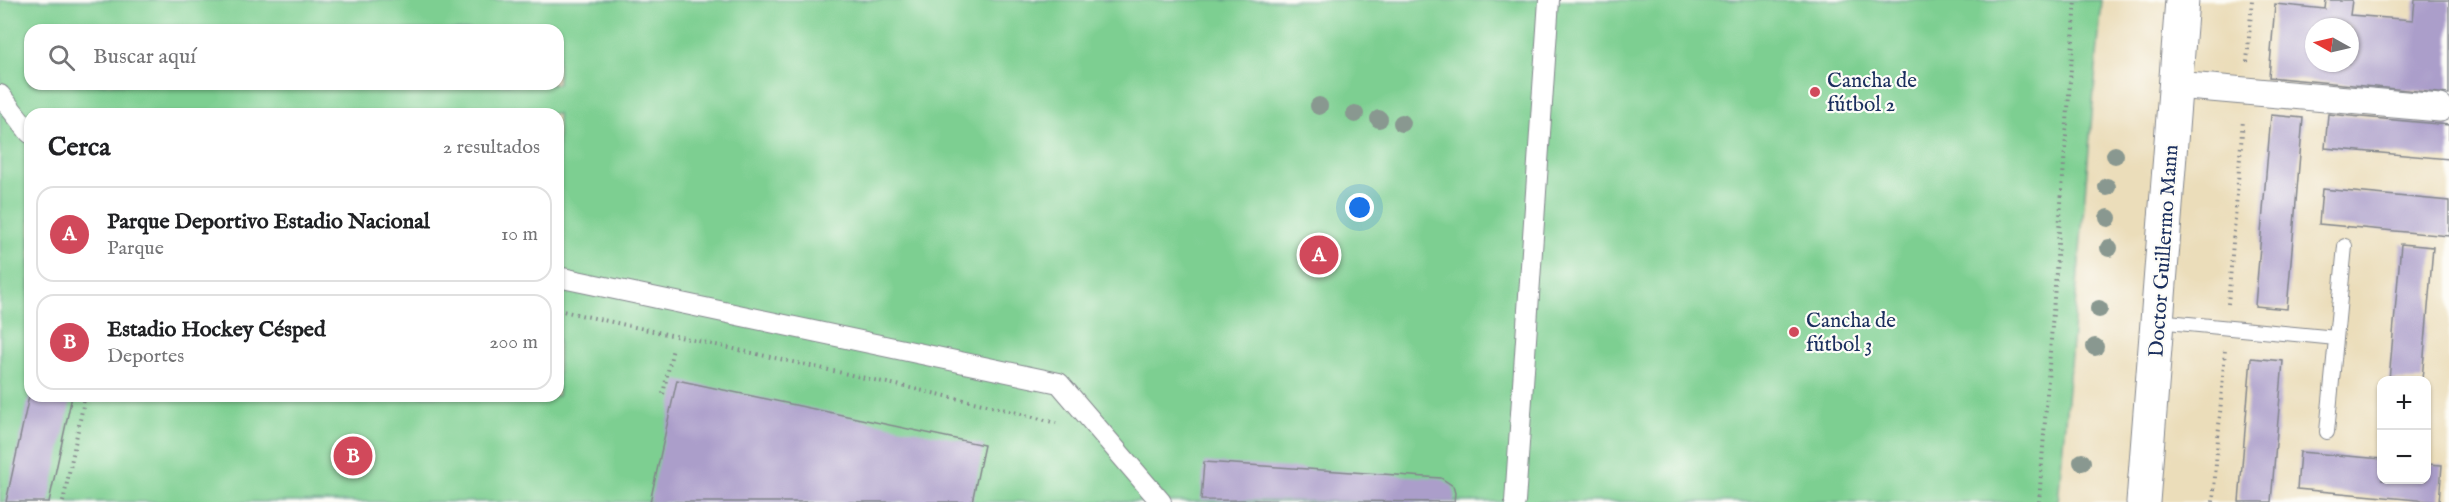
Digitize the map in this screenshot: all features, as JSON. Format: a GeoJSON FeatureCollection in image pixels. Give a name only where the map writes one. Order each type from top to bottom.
{"type":"FeatureCollection","features":[{"type":"Feature","properties":{"kind":"main road","name":"Doctor Guillermo Mann"},"geometry":{"type":"LineString","coordinates":[[2143,502],[2182,0]]}},
{"type":"Feature","properties":{"kind":"street"},"geometry":{"type":"LineString","coordinates":[[1515,502],[1549,0]]}},
{"type":"Feature","properties":{"kind":"street"},"geometry":{"type":"LineString","coordinates":[[2175,85],[2440,108]]}},
{"type":"Feature","properties":{"kind":"street"},"geometry":{"type":"LineString","coordinates":[[0,95],[24,125]]}},
{"type":"Feature","properties":{"kind":"street"},"geometry":{"type":"LineString","coordinates":[[564,278],[1059,383],[1161,502]]}},
{"type":"Feature","properties":{"kind":"lane"},"geometry":{"type":"LineString","coordinates":[[2327,432],[2345,246]]}},
{"type":"Feature","properties":{"kind":"lane"},"geometry":{"type":"LineString","coordinates":[[2157,321],[2336,338]]}},
{"type":"Feature","properties":{"kind":"path"},"geometry":{"type":"LineString","coordinates":[[2039,502],[2076,0]]}},
{"type":"Feature","properties":{"kind":"path"},"geometry":{"type":"LineString","coordinates":[[2213,502],[2252,0]]}},
{"type":"Feature","properties":{"kind":"path"},"geometry":{"type":"LineString","coordinates":[[564,311],[1043,418],[1054,421],[1061,428]]}},
{"type":"Feature","properties":{"kind":"path"},"geometry":{"type":"LineString","coordinates":[[663,394],[673,348]]}},
{"type":"Feature","properties":{"kind":"path"},"geometry":{"type":"LineString","coordinates":[[63,502],[84,402]]}},
{"type":"Feature","properties":{"kind":"green space"},"geometry":{"type":"Polygon","coordinates":[[[0,0],[2102,0],[2058,502],[0,502],[0,0]]]}},
{"type":"Feature","properties":{"kind":"building"},"geometry":{"type":"Polygon","coordinates":[[[2326,0],[2352,0],[2350,15],[2413,20],[2415,0],[2449,0],[2449,94],[2269,77],[2275,4],[2325,9],[2326,0]]]}},
{"type":"Feature","properties":{"kind":"building"},"geometry":{"type":"Polygon","coordinates":[[[2328,114],[2449,125],[2449,159],[2325,148],[2328,114]]]}},
{"type":"Feature","properties":{"kind":"building"},"geometry":{"type":"Polygon","coordinates":[[[2271,115],[2303,118],[2287,309],[2255,306],[2271,115]]]}},
{"type":"Feature","properties":{"kind":"building"},"geometry":{"type":"Polygon","coordinates":[[[2322,189],[2449,201],[2449,236],[2319,224],[2322,189]]]}},
{"type":"Feature","properties":{"kind":"building"},"geometry":{"type":"Polygon","coordinates":[[[2401,244],[2433,247],[2422,376],[2389,376],[2401,244]]]}},
{"type":"Feature","properties":{"kind":"building"},"geometry":{"type":"Polygon","coordinates":[[[2251,358],[2283,361],[2271,502],[2239,502],[2251,358]]]}},
{"type":"Feature","properties":{"kind":"building"},"geometry":{"type":"Polygon","coordinates":[[[677,380],[984,445],[972,502],[650,502],[677,380]]]}},
{"type":"Feature","properties":{"kind":"building"},"geometry":{"type":"Polygon","coordinates":[[[28,402],[71,402],[49,502],[6,502],[28,402]]]}},
{"type":"Feature","properties":{"kind":"building"},"geometry":{"type":"Polygon","coordinates":[[[2300,452],[2377,459],[2377,484],[2431,484],[2431,464],[2442,465],[2439,502],[2297,489],[2300,452]]]}},
{"type":"Feature","properties":{"kind":"building"},"geometry":{"type":"Polygon","coordinates":[[[1204,462],[1441,478],[1453,486],[1454,502],[1201,500],[1204,462]]]}},
{"type":"Feature","properties":{"kind":"place","name":"Cancha de fútbol 2"},"geometry":{"type":"Point","coordinates":[1815,92]}},
{"type":"Feature","properties":{"kind":"place","name":"Parque Deportivo Estadio Nacional"},"geometry":{"type":"Point","coordinates":[1319,255]}},
{"type":"Feature","properties":{"kind":"place","name":"Cancha de fútbol 3"},"geometry":{"type":"Point","coordinates":[1794,332]}},
{"type":"Feature","properties":{"kind":"place","name":"Estadio Hockey Césped"},"geometry":{"type":"Point","coordinates":[353,456]}}]}
